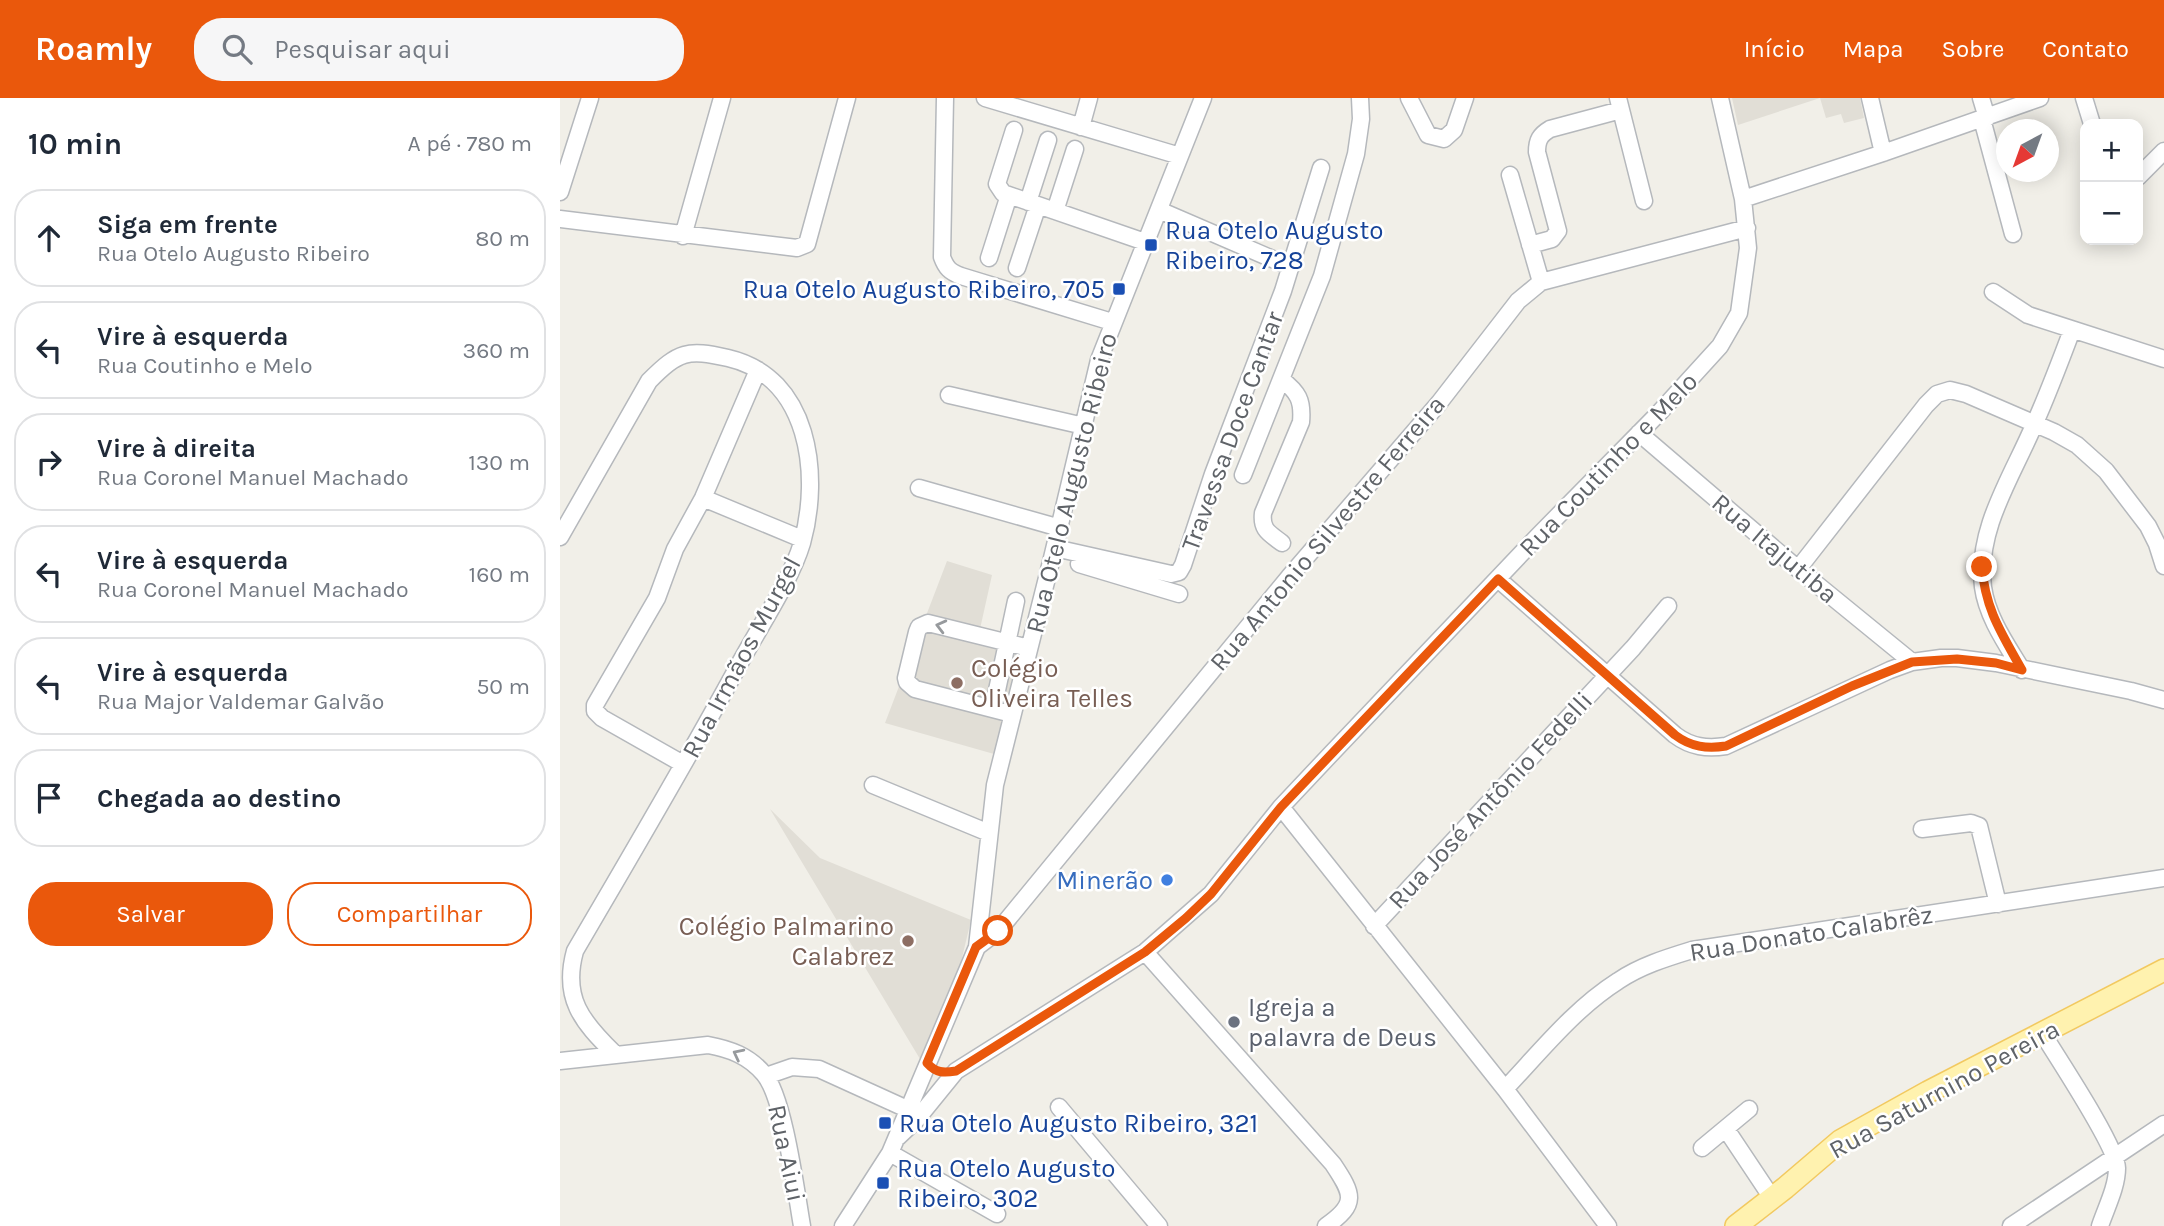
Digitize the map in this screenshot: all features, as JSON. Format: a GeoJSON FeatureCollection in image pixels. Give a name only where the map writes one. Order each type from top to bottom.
{"type":"FeatureCollection","features":[{"type":"Feature","properties":{"kind":"main road","name":"Rua Saturnino Pereira"},"geometry":{"type":"LineString","coordinates":[[1736,1226],[1840,1141],[1928,1092],[2164,970]]}},
{"type":"Feature","properties":{"kind":"street"},"geometry":{"type":"LineString","coordinates":[[560,192],[590,98]]}},
{"type":"Feature","properties":{"kind":"street"},"geometry":{"type":"LineString","coordinates":[[683,236],[722,98]]}},
{"type":"Feature","properties":{"kind":"street"},"geometry":{"type":"LineString","coordinates":[[560,219],[797,248],[807,244],[848,98]]}},
{"type":"Feature","properties":{"kind":"street"},"geometry":{"type":"LineString","coordinates":[[945,98],[942,257],[945,266],[961,276],[1112,322]]}},
{"type":"Feature","properties":{"kind":"street"},"geometry":{"type":"LineString","coordinates":[[985,98],[1026,104],[1081,127],[1180,156]]}},
{"type":"Feature","properties":{"kind":"street"},"geometry":{"type":"LineString","coordinates":[[1081,127],[1089,98]]}},
{"type":"Feature","properties":{"kind":"street","name":"Rua Otelo Augusto Ribeiro"},"geometry":{"type":"LineString","coordinates":[[843,1226],[898,1137],[907,1109],[976,947],[995,785],[1054,553],[1099,360],[1203,98]]}},
{"type":"Feature","properties":{"kind":"street"},"geometry":{"type":"LineString","coordinates":[[1243,475],[1325,264],[1356,154],[1362,120],[1360,98]]}},
{"type":"Feature","properties":{"kind":"street"},"geometry":{"type":"LineString","coordinates":[[1409,98],[1429,135],[1444,139],[1454,130],[1465,98]]}},
{"type":"Feature","properties":{"kind":"street","name":"Rua Coutinho e Melo"},"geometry":{"type":"LineString","coordinates":[[898,1137],[917,1119],[956,1071],[1145,952],[1211,894],[1281,807],[1720,345],[1739,313],[1748,248],[1743,199],[1720,98]]}},
{"type":"Feature","properties":{"kind":"street"},"geometry":{"type":"LineString","coordinates":[[1870,98],[1883,153]]}},
{"type":"Feature","properties":{"kind":"street"},"geometry":{"type":"LineString","coordinates":[[1981,98],[2013,234]]}},
{"type":"Feature","properties":{"kind":"street"},"geometry":{"type":"LineString","coordinates":[[1743,199],[2040,98]]}},
{"type":"Feature","properties":{"kind":"street"},"geometry":{"type":"LineString","coordinates":[[2084,98],[2090,119]]}},
{"type":"Feature","properties":{"kind":"street"},"geometry":{"type":"LineString","coordinates":[[1530,244],[1552,239],[1558,231],[1537,152],[1541,135],[1550,129],[1620,104],[1644,201]]}},
{"type":"Feature","properties":{"kind":"street"},"geometry":{"type":"LineString","coordinates":[[1014,130],[997,184],[1003,193],[1145,242]]}},
{"type":"Feature","properties":{"kind":"street"},"geometry":{"type":"LineString","coordinates":[[1017,268],[1048,139]]}},
{"type":"Feature","properties":{"kind":"street"},"geometry":{"type":"LineString","coordinates":[[1055,211],[1075,149]]}},
{"type":"Feature","properties":{"kind":"street"},"geometry":{"type":"LineString","coordinates":[[2143,172],[2164,151]]}},
{"type":"Feature","properties":{"kind":"street","name":"Travessa Doce Cantar"},"geometry":{"type":"LineString","coordinates":[[1054,553],[1171,574],[1178,572],[1187,555],[1213,474],[1291,267],[1321,168]]}},
{"type":"Feature","properties":{"kind":"street"},"geometry":{"type":"LineString","coordinates":[[1510,175],[1541,282]]}},
{"type":"Feature","properties":{"kind":"street"},"geometry":{"type":"LineString","coordinates":[[989,258],[1009,195]]}},
{"type":"Feature","properties":{"kind":"street"},"geometry":{"type":"LineString","coordinates":[[1159,209],[1291,267]]}},
{"type":"Feature","properties":{"kind":"street","name":"Rua Antonio Silvestre Ferreira"},"geometry":{"type":"LineString","coordinates":[[976,947],[998,931],[1272,598],[1439,403],[1518,301],[1541,282],[1747,228]]}},
{"type":"Feature","properties":{"kind":"street"},"geometry":{"type":"LineString","coordinates":[[1993,292],[2028,315],[2164,359]]}},
{"type":"Feature","properties":{"kind":"street"},"geometry":{"type":"LineString","coordinates":[[2022,670],[1988,608],[1983,590],[1983,546],[2073,330]]}},
{"type":"Feature","properties":{"kind":"street","name":"Rua Irmãos Murgel"},"geometry":{"type":"LineString","coordinates":[[560,537],[649,381],[667,363],[685,353],[709,354],[738,360],[758,370],[781,387],[798,415],[807,446],[808,514],[803,539],[790,572],[575,951],[570,979],[575,1003],[592,1032],[614,1053]]}},
{"type":"Feature","properties":{"kind":"street"},"geometry":{"type":"LineString","coordinates":[[683,764],[601,718],[595,711],[595,705],[657,598],[675,549],[703,499],[758,370]]}},
{"type":"Feature","properties":{"kind":"street"},"geometry":{"type":"LineString","coordinates":[[1281,379],[1298,393],[1303,406],[1301,422],[1263,513],[1262,523],[1268,532],[1282,543]]}},
{"type":"Feature","properties":{"kind":"street"},"geometry":{"type":"LineString","coordinates":[[1798,569],[1906,430],[1937,394],[1951,390],[2035,424],[2077,445],[2106,471],[2148,526],[2164,566]]}},
{"type":"Feature","properties":{"kind":"street"},"geometry":{"type":"LineString","coordinates":[[949,395],[1084,426]]}},
{"type":"Feature","properties":{"kind":"street","name":"Rua Itajutiba"},"geometry":{"type":"LineString","coordinates":[[1639,433],[1912,662]]}},
{"type":"Feature","properties":{"kind":"street"},"geometry":{"type":"LineString","coordinates":[[919,488],[1060,528]]}},
{"type":"Feature","properties":{"kind":"street"},"geometry":{"type":"LineString","coordinates":[[703,499],[803,539]]}},
{"type":"Feature","properties":{"kind":"street"},"geometry":{"type":"LineString","coordinates":[[1054,553],[1179,594]]}},
{"type":"Feature","properties":{"kind":"street"},"geometry":{"type":"LineString","coordinates":[[1498,579],[1675,735],[1695,746],[1726,746],[1852,686],[1912,662],[1957,659],[1996,663],[2164,700]]}},
{"type":"Feature","properties":{"kind":"street"},"geometry":{"type":"LineString","coordinates":[[993,709],[1016,601]]}},
{"type":"Feature","properties":{"kind":"street","name":"Rua José Antônio Fedelli"},"geometry":{"type":"LineString","coordinates":[[1374,926],[1668,606]]}},
{"type":"Feature","properties":{"kind":"street"},"geometry":{"type":"LineString","coordinates":[[1012,714],[915,690],[905,678],[917,632],[928,623],[1029,648]]}},
{"type":"Feature","properties":{"kind":"street"},"geometry":{"type":"LineString","coordinates":[[873,785],[989,832]]}},
{"type":"Feature","properties":{"kind":"street"},"geometry":{"type":"LineString","coordinates":[[1281,807],[1504,1089],[1608,1226]]}},
{"type":"Feature","properties":{"kind":"street"},"geometry":{"type":"LineString","coordinates":[[1922,829],[1971,823],[1979,826],[1998,904]]}},
{"type":"Feature","properties":{"kind":"street","name":"Rua Donato Calabrêz"},"geometry":{"type":"LineString","coordinates":[[1504,1089],[1599,994],[1620,979],[1656,962],[1692,950],[2164,878]]}},
{"type":"Feature","properties":{"kind":"street"},"geometry":{"type":"LineString","coordinates":[[1145,952],[1333,1164],[1347,1185],[1351,1197],[1349,1205],[1326,1226]]}},
{"type":"Feature","properties":{"kind":"street"},"geometry":{"type":"LineString","coordinates":[[2043,1034],[2115,1156],[2116,1180],[2100,1226]]}},
{"type":"Feature","properties":{"kind":"street","name":"Rua Aiui"},"geometry":{"type":"LineString","coordinates":[[560,1061],[614,1053],[708,1045],[729,1049],[748,1058],[766,1076],[778,1100],[802,1226]]}},
{"type":"Feature","properties":{"kind":"street"},"geometry":{"type":"LineString","coordinates":[[927,1063],[932,1069],[942,1073],[956,1071]]}},
{"type":"Feature","properties":{"kind":"street"},"geometry":{"type":"LineString","coordinates":[[766,1076],[792,1068],[819,1069],[907,1109]]}},
{"type":"Feature","properties":{"kind":"street"},"geometry":{"type":"LineString","coordinates":[[1059,1107],[1159,1226]]}},
{"type":"Feature","properties":{"kind":"street"},"geometry":{"type":"LineString","coordinates":[[1702,1147],[1749,1109]]}},
{"type":"Feature","properties":{"kind":"street"},"geometry":{"type":"LineString","coordinates":[[2011,1226],[2164,1124]]}},
{"type":"Feature","properties":{"kind":"street"},"geometry":{"type":"LineString","coordinates":[[1726,1129],[1772,1198]]}},
{"type":"Feature","properties":{"kind":"street"},"geometry":{"type":"LineString","coordinates":[[890,1153],[997,1214]]}},
{"type":"Feature","properties":{"kind":"shaded area"},"geometry":{"type":"Polygon","coordinates":[[[1732,98],[1820,98],[1738,125],[1732,98]]]}},
{"type":"Feature","properties":{"kind":"shaded area"},"geometry":{"type":"Polygon","coordinates":[[[1820,98],[1860,98],[1864,118],[1844,123],[1841,114],[1826,118],[1820,98]]]}},
{"type":"Feature","properties":{"kind":"shaded area","name":"Colégio Oliveira Telles"},"geometry":{"type":"Polygon","coordinates":[[[947,561],[992,575],[980,629],[1025,642],[994,754],[885,723],[947,561]]]}},
{"type":"Feature","properties":{"kind":"shaded area","name":"Colégio Palmarino Calabrez"},"geometry":{"type":"Polygon","coordinates":[[[770,809],[820,858],[971,920],[961,962],[920,1059],[770,809]]]}},
{"type":"Feature","properties":{"kind":"place","name":"Rua Otelo Augusto Ribeiro, 728"},"geometry":{"type":"Point","coordinates":[1151,245]}},
{"type":"Feature","properties":{"kind":"place","name":"Rua Otelo Augusto Ribeiro, 705"},"geometry":{"type":"Point","coordinates":[1119,289]}},
{"type":"Feature","properties":{"kind":"place","name":"Colégio Oliveira Telles"},"geometry":{"type":"Point","coordinates":[957,683]}},
{"type":"Feature","properties":{"kind":"place","name":"Minerão"},"geometry":{"type":"Point","coordinates":[1167,880]}},
{"type":"Feature","properties":{"kind":"place","name":"Colégio Palmarino Calabrez"},"geometry":{"type":"Point","coordinates":[908,941]}},
{"type":"Feature","properties":{"kind":"place","name":"Igreja a palavra de Deus"},"geometry":{"type":"Point","coordinates":[1234,1022]}},
{"type":"Feature","properties":{"kind":"place","name":"Rua Otelo Augusto Ribeiro, 321"},"geometry":{"type":"Point","coordinates":[885,1123]}},
{"type":"Feature","properties":{"kind":"place","name":"Rua Otelo Augusto Ribeiro, 302"},"geometry":{"type":"Point","coordinates":[883,1183]}},
{"type":"Feature","properties":{"kind":"route"},"geometry":{"type":"LineString","coordinates":[[998,931],[976,947],[927,1063],[932,1069],[942,1073],[956,1071],[1145,952],[1186,918],[1211,894],[1281,807],[1498,579],[1681,740],[1695,746],[1711,748],[1726,746],[1852,686],[1912,662],[1957,659],[1996,663],[2022,670],[1988,608],[1983,590],[1982,567]]}}]}
